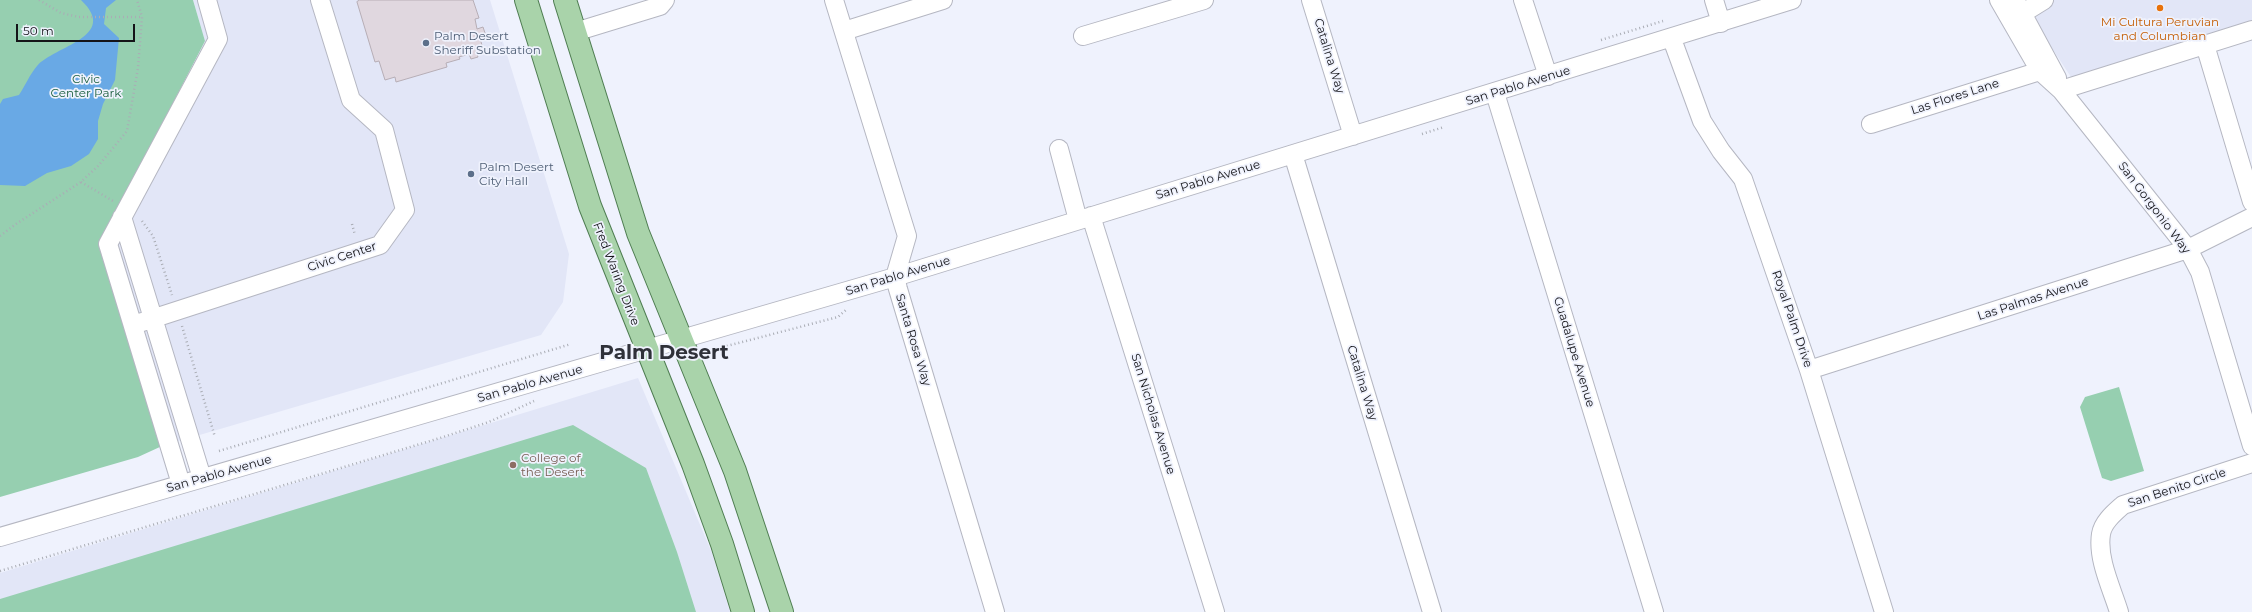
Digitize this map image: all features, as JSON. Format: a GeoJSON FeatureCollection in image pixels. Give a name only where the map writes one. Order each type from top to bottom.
{"type":"FeatureCollection","features":[{"type":"Feature","properties":{"kind":"main road","name":"Fred Waring Drive"},"geometry":{"type":"LineString","coordinates":[[526,0],[587,198],[646,351],[693,464],[722,544],[743,612]]}},
{"type":"Feature","properties":{"kind":"main road"},"geometry":{"type":"LineString","coordinates":[[565,0],[638,233],[682,340],[694,374],[736,471],[782,612]]}},
{"type":"Feature","properties":{"kind":"street"},"geometry":{"type":"LineString","coordinates":[[181,484],[108,244],[218,39],[207,0]]}},
{"type":"Feature","properties":{"kind":"street","name":"Civic Center"},"geometry":{"type":"LineString","coordinates":[[133,325],[380,245],[405,210],[384,130],[351,100],[320,0]]}},
{"type":"Feature","properties":{"kind":"street"},"geometry":{"type":"LineString","coordinates":[[575,32],[660,6],[665,0]]}},
{"type":"Feature","properties":{"kind":"street","name":"Santa Rosa Way"},"geometry":{"type":"LineString","coordinates":[[834,0],[907,236],[895,277],[995,612]]}},
{"type":"Feature","properties":{"kind":"street"},"geometry":{"type":"LineString","coordinates":[[844,31],[943,0]]}},
{"type":"Feature","properties":{"kind":"street"},"geometry":{"type":"LineString","coordinates":[[1083,36],[1204,0]]}},
{"type":"Feature","properties":{"kind":"street","name":"Catalina Way"},"geometry":{"type":"LineString","coordinates":[[1312,0],[1353,136]]}},
{"type":"Feature","properties":{"kind":"street"},"geometry":{"type":"LineString","coordinates":[[1523,0],[1548,76]]}},
{"type":"Feature","properties":{"kind":"street"},"geometry":{"type":"LineString","coordinates":[[1714,0],[1722,23]]}},
{"type":"Feature","properties":{"kind":"street","name":"San Pablo Avenue"},"geometry":{"type":"LineString","coordinates":[[0,537],[646,351],[895,277],[1672,39],[1792,0]]}},
{"type":"Feature","properties":{"kind":"street","name":"San Gorgonio Way"},"geometry":{"type":"LineString","coordinates":[[1999,0],[2040,71],[2061,90],[2188,249],[2200,272],[2252,446]]}},
{"type":"Feature","properties":{"kind":"street"},"geometry":{"type":"LineString","coordinates":[[2044,0],[2019,7],[2055,72],[2061,90],[2252,30]]}},
{"type":"Feature","properties":{"kind":"street","name":"Royal Palm Drive"},"geometry":{"type":"LineString","coordinates":[[1672,39],[1702,121],[1721,150],[1743,179],[1809,370],[1884,612]]}},
{"type":"Feature","properties":{"kind":"street"},"geometry":{"type":"LineString","coordinates":[[2205,45],[2252,202]]}},
{"type":"Feature","properties":{"kind":"street","name":"Las Flores Lane"},"geometry":{"type":"LineString","coordinates":[[1871,124],[2040,71]]}},
{"type":"Feature","properties":{"kind":"street","name":"Guadalupe Avenue"},"geometry":{"type":"LineString","coordinates":[[1495,93],[1654,612]]}},
{"type":"Feature","properties":{"kind":"street","name":"San Nicholas Avenue"},"geometry":{"type":"LineString","coordinates":[[1059,149],[1084,218],[1215,612]]}},
{"type":"Feature","properties":{"kind":"street","name":"Catalina Way"},"geometry":{"type":"LineString","coordinates":[[1293,154],[1432,612]]}},
{"type":"Feature","properties":{"kind":"street"},"geometry":{"type":"LineString","coordinates":[[122,217],[202,478]]}},
{"type":"Feature","properties":{"kind":"street","name":"Las Palmas Avenue"},"geometry":{"type":"LineString","coordinates":[[1809,370],[2188,249],[2252,217]]}},
{"type":"Feature","properties":{"kind":"street","name":"San Benito Circle"},"geometry":{"type":"LineString","coordinates":[[2119,612],[2101,554],[2101,533],[2110,516],[2123,505],[2252,463]]}},
{"type":"Feature","properties":{"kind":"path"},"geometry":{"type":"LineString","coordinates":[[40,0],[62,13],[79,17],[142,18]]}},
{"type":"Feature","properties":{"kind":"path"},"geometry":{"type":"LineString","coordinates":[[0,236],[81,182],[99,165],[127,131],[138,68],[142,18],[137,0]]}},
{"type":"Feature","properties":{"kind":"path"},"geometry":{"type":"LineString","coordinates":[[219,451],[571,344]]}},
{"type":"Feature","properties":{"kind":"path"},"geometry":{"type":"LineString","coordinates":[[0,571],[440,438],[489,422],[538,399]]}},
{"type":"Feature","properties":{"kind":"shaded area"},"geometry":{"type":"Polygon","coordinates":[[[193,0],[490,0],[569,254],[563,302],[541,335],[162,446],[100,245],[205,41],[193,0]]]}},
{"type":"Feature","properties":{"kind":"shaded area"},"geometry":{"type":"Polygon","coordinates":[[[2020,0],[2252,0],[2252,25],[2073,80],[2020,0]]]}},
{"type":"Feature","properties":{"kind":"shaded area","name":"College of the Desert"},"geometry":{"type":"Polygon","coordinates":[[[638,378],[712,553],[730,612],[0,612],[0,573],[638,378]]]}},
{"type":"Feature","properties":{"kind":"green space","name":"Civic Center Park"},"geometry":{"type":"Polygon","coordinates":[[[0,0],[193,0],[205,41],[100,245],[162,446],[138,457],[0,497],[0,0]]]}},
{"type":"Feature","properties":{"kind":"green space"},"geometry":{"type":"Polygon","coordinates":[[[2119,387],[2144,471],[2111,481],[2102,478],[2080,407],[2085,397],[2119,387]]]}},
{"type":"Feature","properties":{"kind":"green space","name":"College of the Desert"},"geometry":{"type":"Polygon","coordinates":[[[573,425],[646,468],[677,552],[696,612],[0,612],[0,599],[573,425]]]}},
{"type":"Feature","properties":{"kind":"water"},"geometry":{"type":"Polygon","coordinates":[[[81,0],[116,0],[106,8],[104,24],[119,38],[115,80],[103,104],[98,121],[98,139],[89,154],[71,166],[47,173],[25,186],[0,185],[0,104],[3,99],[19,95],[34,69],[45,59],[80,39],[89,32],[93,23],[91,13],[81,0]]]}},
{"type":"Feature","properties":{"kind":"building","name":"Palm Desert Sheriff Substation"},"geometry":{"type":"Polygon","coordinates":[[[360,0],[473,0],[479,18],[475,19],[477,29],[483,27],[486,36],[480,38],[483,49],[476,51],[478,57],[471,59],[469,54],[459,57],[460,59],[446,63],[447,67],[396,82],[395,77],[385,80],[379,61],[375,62],[357,2],[360,0]]]}},
{"type":"Feature","properties":{"kind":"place","name":"Mi Cultura Peruvian and Columbian"},"geometry":{"type":"Point","coordinates":[2160,8]}},
{"type":"Feature","properties":{"kind":"place","name":"Palm Desert Sheriff Substation"},"geometry":{"type":"Point","coordinates":[426,43]}},
{"type":"Feature","properties":{"kind":"place","name":"Palm Desert City Hall"},"geometry":{"type":"Point","coordinates":[471,174]}},
{"type":"Feature","properties":{"kind":"place","name":"College of the Desert"},"geometry":{"type":"Point","coordinates":[513,465]}},
{"type":"Feature","properties":{"kind":"district","name":"Palm Desert"},"geometry":{"type":"Point","coordinates":[664,353]}}]}
